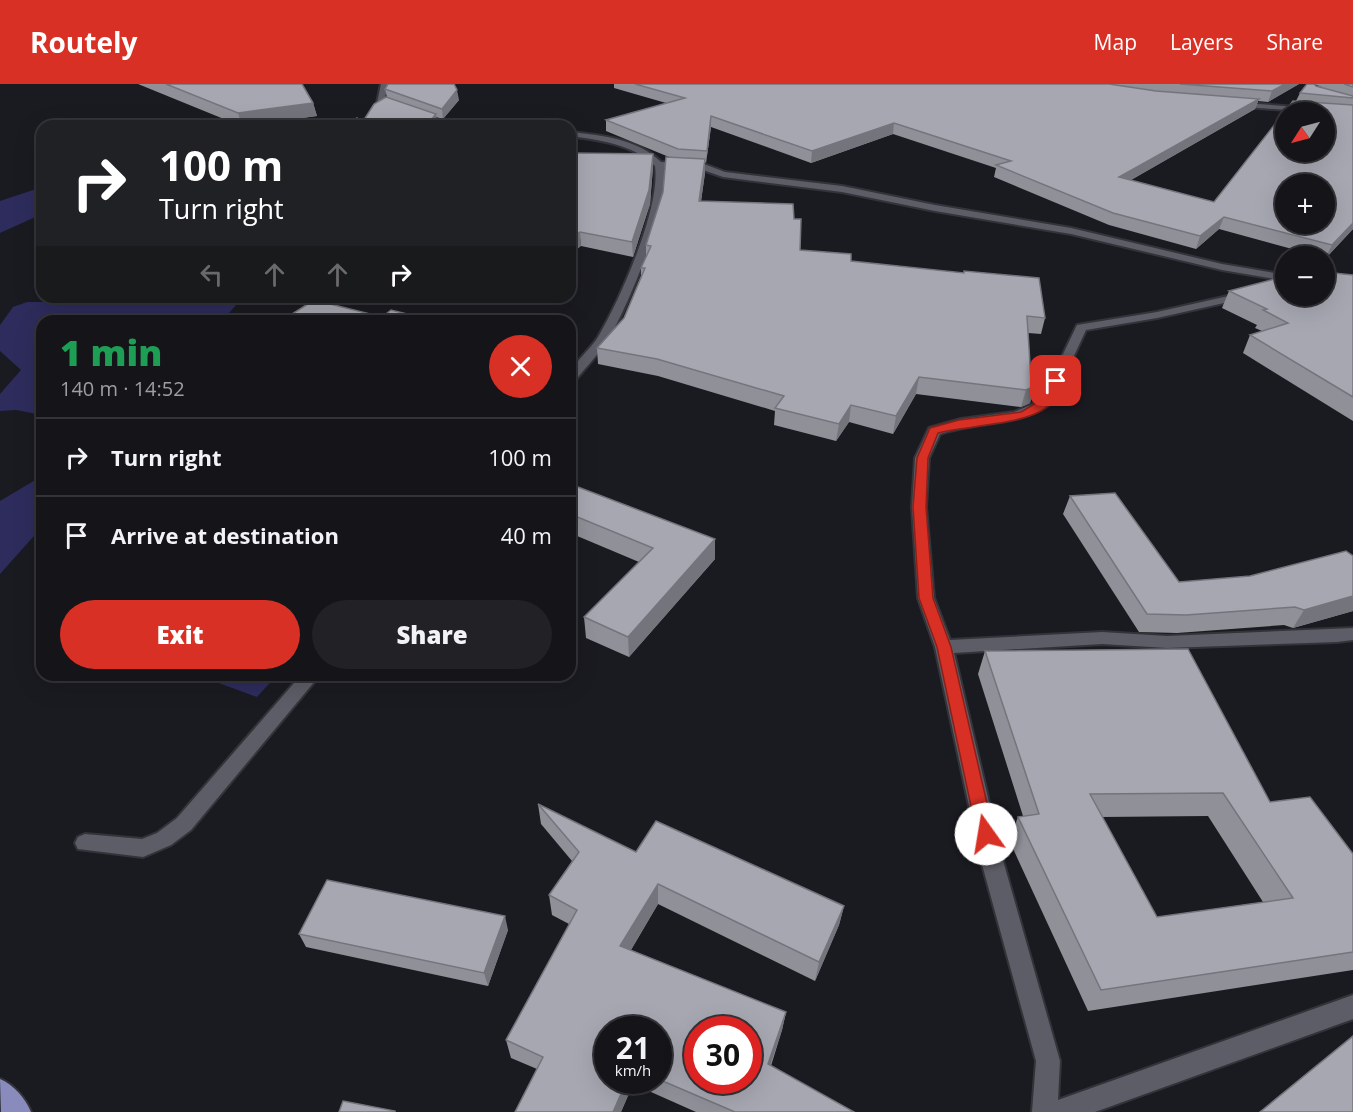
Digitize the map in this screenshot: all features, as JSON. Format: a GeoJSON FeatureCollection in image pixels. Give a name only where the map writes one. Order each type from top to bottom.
{"type":"FeatureCollection","features":[{"type":"Feature","properties":{"kind":"main road"},"geometry":{"type":"LineString","coordinates":[[0,1092],[18,1112]]}},
{"type":"Feature","properties":{"kind":"street"},"geometry":{"type":"LineString","coordinates":[[385,84],[380,101],[435,120]]}},
{"type":"Feature","properties":{"kind":"street"},"geometry":{"type":"LineString","coordinates":[[1220,103],[1353,112]]}},
{"type":"Feature","properties":{"kind":"street"},"geometry":{"type":"LineString","coordinates":[[576,135],[597,137],[622,144],[646,155],[659,165],[704,167],[723,174],[842,189],[935,208],[1071,231],[1212,265],[1275,276]]}},
{"type":"Feature","properties":{"kind":"street"},"geometry":{"type":"LineString","coordinates":[[576,371],[604,336],[645,245],[663,178],[659,165]]}},
{"type":"Feature","properties":{"kind":"street"},"geometry":{"type":"LineString","coordinates":[[1045,1112],[1048,1061],[991,858],[944,647],[926,598],[920,507],[922,458],[934,431],[959,424],[1024,415],[1038,409],[1047,400],[1081,327],[1157,315],[1275,288]]}},
{"type":"Feature","properties":{"kind":"street"},"geometry":{"type":"LineString","coordinates":[[944,647],[1102,638],[1167,642],[1353,634]]}},
{"type":"Feature","properties":{"kind":"street"},"geometry":{"type":"LineString","coordinates":[[85,843],[143,848],[164,839],[184,824],[306,681]]}},
{"type":"Feature","properties":{"kind":"street"},"geometry":{"type":"LineString","coordinates":[[1060,1112],[1353,1007]]}},
{"type":"Feature","properties":{"kind":"shaded area"},"geometry":{"type":"Polygon","coordinates":[[[36,189],[36,217],[0,233],[0,201],[36,189]]]}},
{"type":"Feature","properties":{"kind":"shaded area"},"geometry":{"type":"Polygon","coordinates":[[[27,302],[238,303],[227,315],[36,315],[36,414],[16,410],[0,411],[0,394],[21,370],[0,351],[0,325],[13,307],[27,302]]]}},
{"type":"Feature","properties":{"kind":"shaded area"},"geometry":{"type":"Polygon","coordinates":[[[36,480],[36,534],[0,574],[0,501],[36,480]]]}},
{"type":"Feature","properties":{"kind":"shaded area"},"geometry":{"type":"Polygon","coordinates":[[[213,681],[272,681],[257,697],[213,681]]]}},
{"type":"Feature","properties":{"kind":"building"},"geometry":{"type":"Polygon","coordinates":[[[166,84],[302,84],[313,103],[238,113],[166,84]]]}},
{"type":"Feature","properties":{"kind":"building"},"geometry":{"type":"Polygon","coordinates":[[[388,84],[454,84],[457,90],[442,109],[385,89],[388,84]]]}},
{"type":"Feature","properties":{"kind":"building"},"geometry":{"type":"Polygon","coordinates":[[[635,84],[1109,84],[1156,91],[1259,99],[1119,177],[1214,202],[1275,124],[1275,162],[1335,162],[1335,104],[1353,105],[1353,223],[1332,245],[1290,234],[1335,234],[1335,174],[1275,174],[1275,230],[1224,217],[1200,236],[1113,213],[996,165],[1011,161],[894,123],[812,151],[711,116],[707,151],[678,149],[606,120],[685,98],[635,84]]]}},
{"type":"Feature","properties":{"kind":"building"},"geometry":{"type":"Polygon","coordinates":[[[1180,84],[1285,84],[1272,91],[1180,84]]]}},
{"type":"Feature","properties":{"kind":"building"},"geometry":{"type":"Polygon","coordinates":[[[1307,84],[1314,84],[1353,96],[1353,98],[1300,93],[1307,84]]]}},
{"type":"Feature","properties":{"kind":"building"},"geometry":{"type":"Polygon","coordinates":[[[386,97],[436,114],[431,120],[364,120],[374,104],[386,97]]]}},
{"type":"Feature","properties":{"kind":"building"},"geometry":{"type":"Polygon","coordinates":[[[576,153],[653,154],[649,190],[632,242],[580,232],[576,235],[576,153]]]}},
{"type":"Feature","properties":{"kind":"building"},"geometry":{"type":"Polygon","coordinates":[[[666,157],[705,159],[699,201],[793,204],[794,219],[801,219],[800,250],[851,254],[851,261],[1039,278],[1045,318],[1027,316],[1031,380],[1035,386],[1026,390],[919,377],[896,416],[851,405],[839,424],[775,408],[784,396],[657,359],[597,348],[624,318],[645,268],[641,268],[651,246],[646,245],[663,192],[666,157]]]}},
{"type":"Feature","properties":{"kind":"building"},"geometry":{"type":"Polygon","coordinates":[[[1335,273],[1353,275],[1353,397],[1250,335],[1288,323],[1263,310],[1267,309],[1229,291],[1275,279],[1275,306],[1335,306],[1335,273]]]}},
{"type":"Feature","properties":{"kind":"building"},"geometry":{"type":"Polygon","coordinates":[[[309,303],[326,303],[374,315],[290,315],[309,303]]]}},
{"type":"Feature","properties":{"kind":"building"},"geometry":{"type":"Polygon","coordinates":[[[391,310],[411,315],[385,315],[391,310]]]}},
{"type":"Feature","properties":{"kind":"building"},"geometry":{"type":"Polygon","coordinates":[[[576,486],[715,539],[628,637],[584,617],[653,548],[576,516],[576,486]]]}},
{"type":"Feature","properties":{"kind":"building"},"geometry":{"type":"Polygon","coordinates":[[[1115,493],[1179,582],[1250,576],[1346,551],[1353,556],[1353,596],[1304,610],[1295,607],[1186,615],[1147,614],[1070,496],[1115,493]]]}},
{"type":"Feature","properties":{"kind":"building"},"geometry":{"type":"Polygon","coordinates":[[[1188,649],[1270,802],[1310,797],[1353,854],[1353,952],[1101,990],[1018,817],[1039,814],[985,651],[1188,649]],[[1223,793],[1090,794],[1157,917],[1293,898],[1223,793]]]}},
{"type":"Feature","properties":{"kind":"building"},"geometry":{"type":"Polygon","coordinates":[[[538,804],[636,852],[656,821],[844,906],[819,962],[658,884],[620,946],[786,1012],[768,1064],[854,1112],[735,1112],[693,1094],[762,1094],[762,1016],[684,1016],[684,1090],[672,1085],[672,1016],[594,1016],[594,1094],[621,1094],[613,1112],[515,1112],[543,1057],[506,1040],[577,910],[549,895],[579,852],[538,804]]]}},
{"type":"Feature","properties":{"kind":"building"},"geometry":{"type":"Polygon","coordinates":[[[327,880],[505,916],[484,973],[299,934],[327,880]]]}},
{"type":"Feature","properties":{"kind":"building"},"geometry":{"type":"Polygon","coordinates":[[[1353,1036],[1353,1112],[1260,1112],[1353,1036]]]}},
{"type":"Feature","properties":{"kind":"building"},"geometry":{"type":"Polygon","coordinates":[[[343,1101],[395,1111],[395,1112],[339,1112],[343,1101]]]}},
{"type":"Feature","properties":{"kind":"route"},"geometry":{"type":"LineString","coordinates":[[986,834],[944,647],[926,598],[920,507],[922,458],[934,431],[959,424],[1024,415],[1038,409],[1047,400],[1056,381]]}}]}
